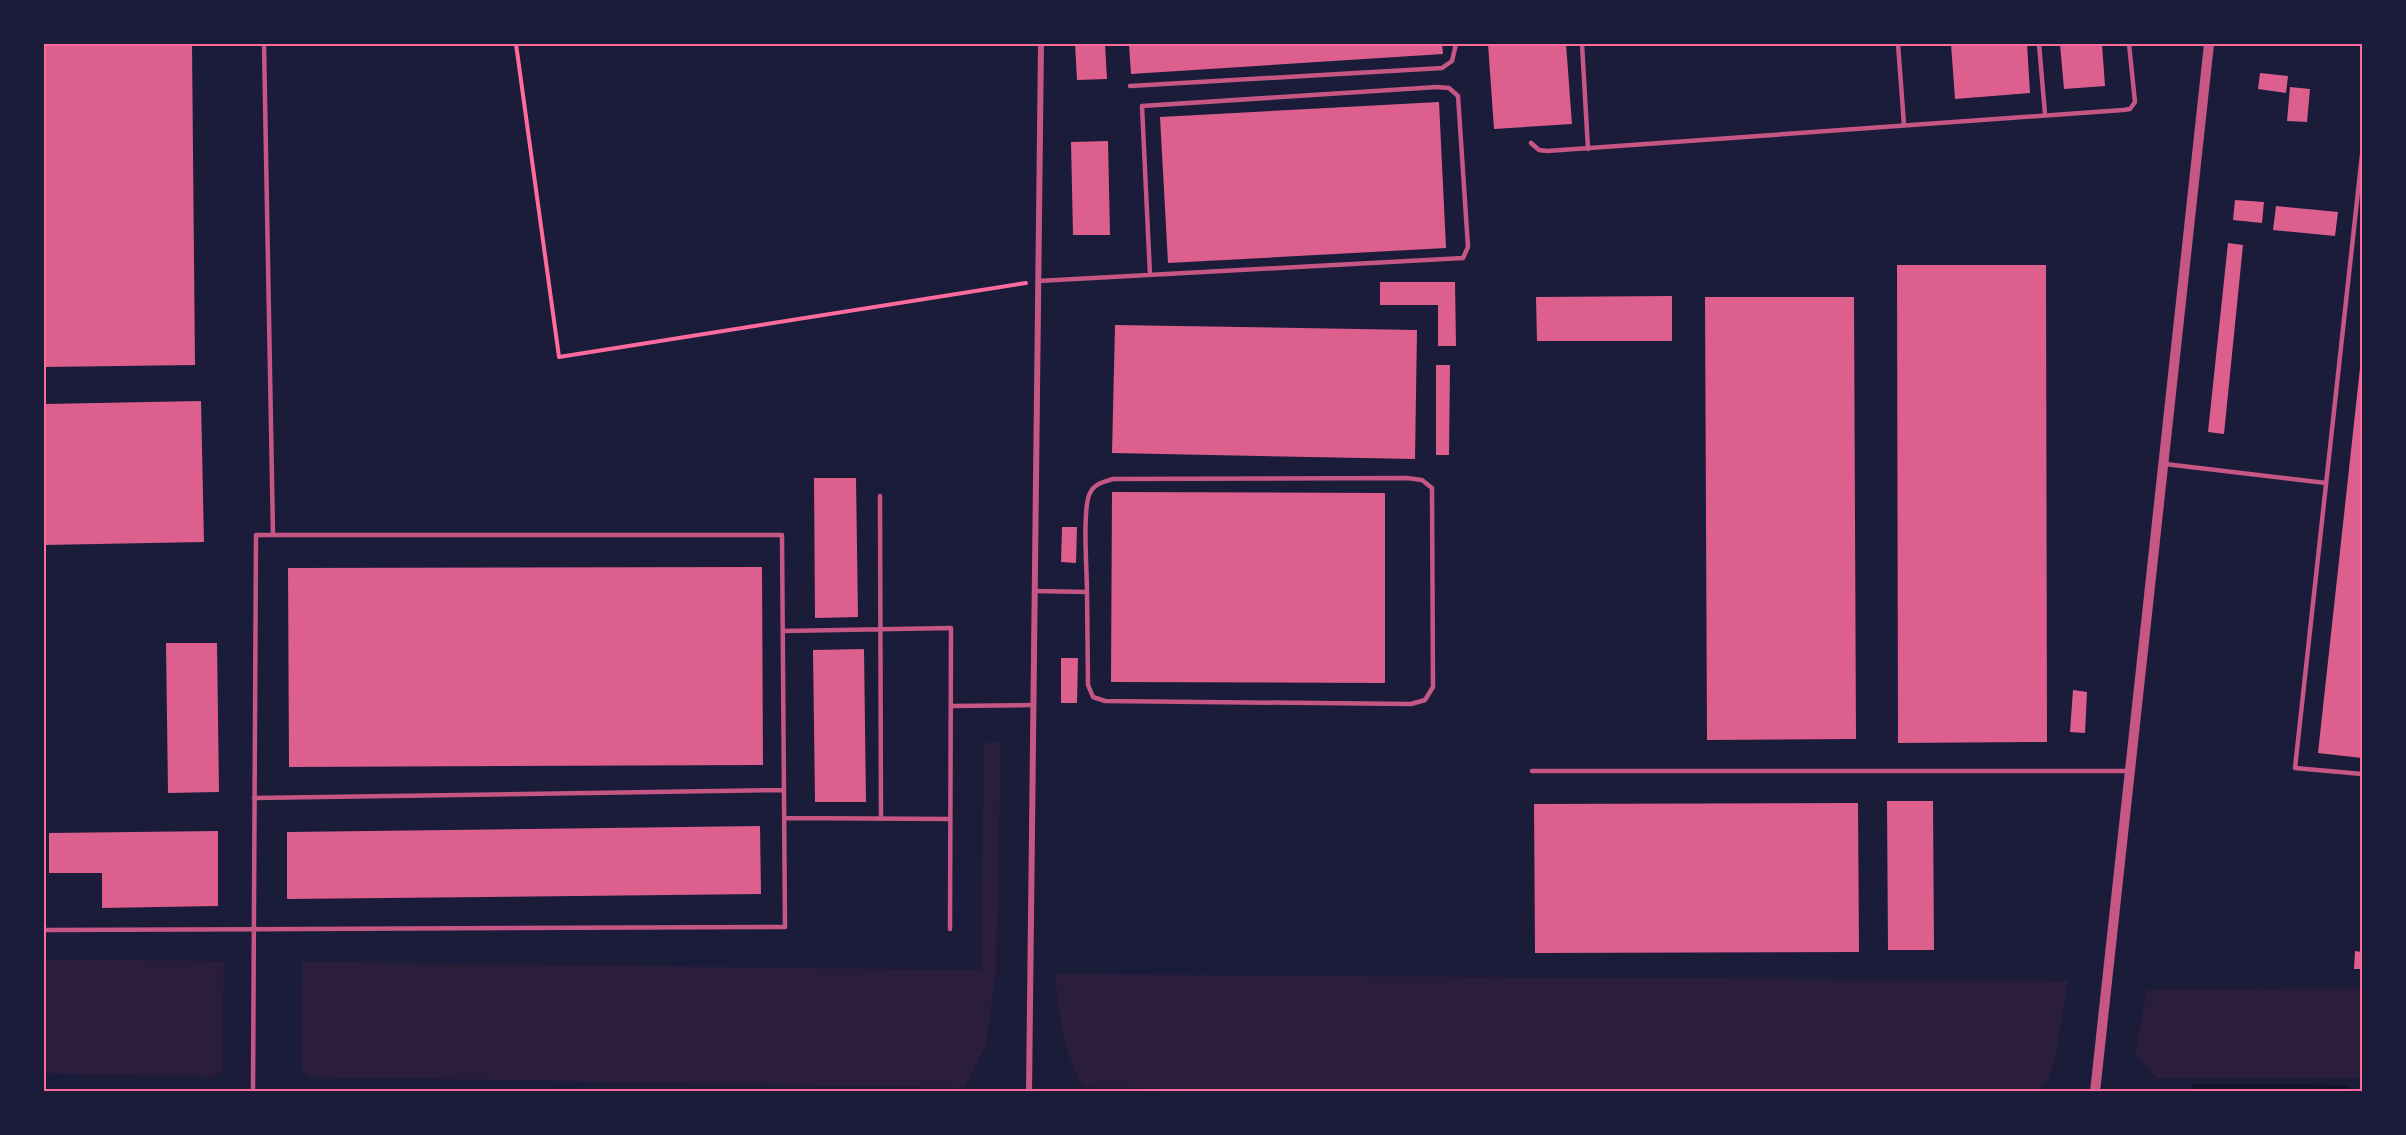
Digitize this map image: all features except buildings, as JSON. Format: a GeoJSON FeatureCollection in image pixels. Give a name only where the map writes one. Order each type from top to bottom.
{"type":"FeatureCollection","features":[{"type":"Feature","properties":{"kind":"street"},"geometry":{"type":"LineString","coordinates":[[1029,1092],[1041,44]]}},
{"type":"Feature","properties":{"kind":"street"},"geometry":{"type":"LineString","coordinates":[[2096,1092],[2209,44]]}},
{"type":"Feature","properties":{"kind":"lane"},"geometry":{"type":"LineString","coordinates":[[264,44],[273,535]]}},
{"type":"Feature","properties":{"kind":"lane"},"geometry":{"type":"LineString","coordinates":[[1130,86],[1442,69],[1452,61],[1456,44]]}},
{"type":"Feature","properties":{"kind":"lane"},"geometry":{"type":"LineString","coordinates":[[1582,44],[1588,148]]}},
{"type":"Feature","properties":{"kind":"lane"},"geometry":{"type":"LineString","coordinates":[[1898,44],[1904,125]]}},
{"type":"Feature","properties":{"kind":"lane"},"geometry":{"type":"LineString","coordinates":[[2039,44],[2044,114]]}},
{"type":"Feature","properties":{"kind":"lane"},"geometry":{"type":"LineString","coordinates":[[1530,142],[1539,150],[1547,152],[2130,109],[2135,102],[2129,44]]}},
{"type":"Feature","properties":{"kind":"lane"},"geometry":{"type":"LineString","coordinates":[[1038,281],[1150,275],[1463,258],[1468,247],[1458,96],[1449,88],[1437,87],[1142,106],[1150,275]]}},
{"type":"Feature","properties":{"kind":"lane"},"geometry":{"type":"LineString","coordinates":[[2362,155],[2295,768],[2362,774]]}},
{"type":"Feature","properties":{"kind":"lane"},"geometry":{"type":"LineString","coordinates":[[2163,464],[2326,483]]}},
{"type":"Feature","properties":{"kind":"lane"},"geometry":{"type":"LineString","coordinates":[[1407,478],[1422,480],[1432,488],[1433,687],[1425,700],[1411,704],[1105,701],[1093,696],[1088,684],[1087,592],[1087,509],[1090,493],[1099,483],[1113,479],[1407,478]]}},
{"type":"Feature","properties":{"kind":"lane"},"geometry":{"type":"LineString","coordinates":[[880,496],[881,819]]}},
{"type":"Feature","properties":{"kind":"lane"},"geometry":{"type":"LineString","coordinates":[[44,930],[254,929],[785,927],[782,535],[256,535],[254,798],[254,929],[254,1092]]}},
{"type":"Feature","properties":{"kind":"lane"},"geometry":{"type":"LineString","coordinates":[[1035,591],[1087,592]]}},
{"type":"Feature","properties":{"kind":"lane"},"geometry":{"type":"LineString","coordinates":[[783,631],[951,628],[950,929]]}},
{"type":"Feature","properties":{"kind":"lane"},"geometry":{"type":"LineString","coordinates":[[951,706],[1034,705]]}},
{"type":"Feature","properties":{"kind":"lane"},"geometry":{"type":"LineString","coordinates":[[1532,771],[2130,771]]}},
{"type":"Feature","properties":{"kind":"lane"},"geometry":{"type":"LineString","coordinates":[[254,798],[784,790]]}},
{"type":"Feature","properties":{"kind":"lane"},"geometry":{"type":"LineString","coordinates":[[784,818],[950,819]]}},
{"type":"Feature","properties":{"kind":"path"},"geometry":{"type":"LineString","coordinates":[[516,44],[559,357],[1038,281]]}},
{"type":"Feature","properties":{"kind":"shaded area"},"geometry":{"type":"Polygon","coordinates":[[[1001,742],[996,973],[986,1046],[964,1088],[316,1077],[308,1076],[301,1068],[302,962],[981,970],[984,743],[1001,742]]]}},
{"type":"Feature","properties":{"kind":"shaded area"},"geometry":{"type":"Polygon","coordinates":[[[44,959],[224,961],[222,1070],[213,1077],[44,1073],[44,959]]]}},
{"type":"Feature","properties":{"kind":"shaded area"},"geometry":{"type":"Polygon","coordinates":[[[1055,974],[2068,981],[2055,1061],[2047,1083],[2034,1091],[1341,1092],[1083,1087],[1076,1074],[1063,1032],[1055,974]]]}},
{"type":"Feature","properties":{"kind":"shaded area"},"geometry":{"type":"Polygon","coordinates":[[[2362,988],[2362,1078],[2156,1078],[2135,1053],[2147,990],[2362,988]]]}},
{"type":"Feature","properties":{"kind":"waterway"},"geometry":{"type":"LineString","coordinates":[[2195,1087],[2346,1088]]}}]}
